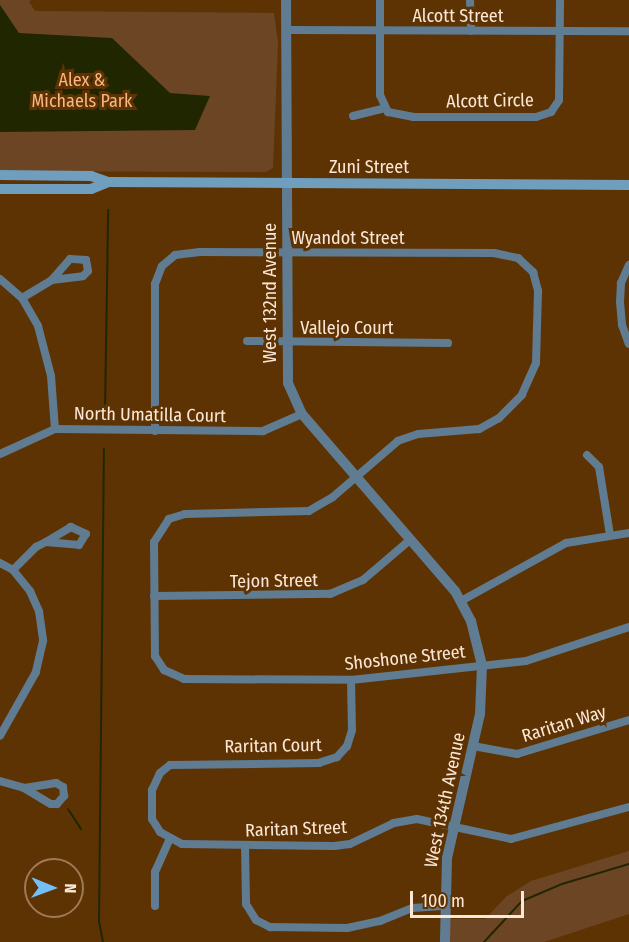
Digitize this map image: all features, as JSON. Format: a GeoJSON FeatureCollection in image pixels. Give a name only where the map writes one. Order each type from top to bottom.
{"type":"FeatureCollection","features":[{"type":"Feature","properties":{"kind":"main road","name":"Zuni Street"},"geometry":{"type":"LineString","coordinates":[[0,175],[91,176],[108,182],[629,185]]}},
{"type":"Feature","properties":{"kind":"main road","name":"Zuni Street"},"geometry":{"type":"LineString","coordinates":[[0,189],[91,189],[108,182]]}},
{"type":"Feature","properties":{"kind":"street","name":"West 132nd Avenue"},"geometry":{"type":"LineString","coordinates":[[285,0],[288,383],[302,414],[411,539],[461,601],[475,634],[482,665]]}},
{"type":"Feature","properties":{"kind":"street"},"geometry":{"type":"LineString","coordinates":[[353,116],[384,108],[380,95],[380,0]]}},
{"type":"Feature","properties":{"kind":"street"},"geometry":{"type":"LineString","coordinates":[[470,0],[471,31]]}},
{"type":"Feature","properties":{"kind":"street","name":"Alcott Circle"},"geometry":{"type":"LineString","coordinates":[[384,108],[393,115],[412,117],[536,117],[556,113],[560,95],[560,0]]}},
{"type":"Feature","properties":{"kind":"street","name":"Alcott Street"},"geometry":{"type":"LineString","coordinates":[[287,30],[629,32]]}},
{"type":"Feature","properties":{"kind":"street","name":"Wyandot Street"},"geometry":{"type":"LineString","coordinates":[[155,431],[155,284],[167,261],[188,253],[494,254],[518,258],[529,266],[538,291],[537,350],[534,372],[522,395],[499,418],[479,429],[418,434],[398,441],[356,477]]}},
{"type":"Feature","properties":{"kind":"street"},"geometry":{"type":"LineString","coordinates":[[22,298],[52,280],[70,259],[86,260],[88,271],[83,276],[52,280]]}},
{"type":"Feature","properties":{"kind":"street"},"geometry":{"type":"LineString","coordinates":[[629,265],[621,283],[620,302],[629,344]]}},
{"type":"Feature","properties":{"kind":"street"},"geometry":{"type":"LineString","coordinates":[[0,279],[22,298],[43,341],[56,429]]}},
{"type":"Feature","properties":{"kind":"street","name":"Vallejo Court"},"geometry":{"type":"LineString","coordinates":[[247,341],[448,343]]}},
{"type":"Feature","properties":{"kind":"street","name":"North Umatilla Court"},"geometry":{"type":"LineString","coordinates":[[0,454],[56,429],[268,430],[302,414]]}},
{"type":"Feature","properties":{"kind":"street"},"geometry":{"type":"LineString","coordinates":[[587,455],[599,467],[610,535]]}},
{"type":"Feature","properties":{"kind":"street"},"geometry":{"type":"LineString","coordinates":[[154,596],[157,533],[169,519],[183,514],[302,512],[324,503],[356,477]]}},
{"type":"Feature","properties":{"kind":"street"},"geometry":{"type":"LineString","coordinates":[[13,570],[36,547],[71,526],[86,534],[79,545],[46,542]]}},
{"type":"Feature","properties":{"kind":"street"},"geometry":{"type":"LineString","coordinates":[[461,601],[557,547],[629,533]]}},
{"type":"Feature","properties":{"kind":"street","name":"Tejon Street"},"geometry":{"type":"LineString","coordinates":[[154,596],[330,594],[363,580],[411,539]]}},
{"type":"Feature","properties":{"kind":"street"},"geometry":{"type":"LineString","coordinates":[[0,563],[13,570],[36,602],[43,641],[36,672],[0,736]]}},
{"type":"Feature","properties":{"kind":"street","name":"Shoshone Street"},"geometry":{"type":"LineString","coordinates":[[154,596],[155,656],[164,670],[178,678],[351,680],[533,660],[629,627]]}},
{"type":"Feature","properties":{"kind":"street","name":"West 134th Avenue"},"geometry":{"type":"LineString","coordinates":[[445,942],[445,906],[453,826],[473,746],[482,698],[482,665]]}},
{"type":"Feature","properties":{"kind":"street","name":"Raritan Court"},"geometry":{"type":"LineString","coordinates":[[169,840],[154,824],[151,801],[157,778],[175,763],[319,763],[337,757],[347,746],[352,730],[351,680]]}},
{"type":"Feature","properties":{"kind":"street","name":"Raritan Way"},"geometry":{"type":"LineString","coordinates":[[473,746],[517,754],[629,720]]}},
{"type":"Feature","properties":{"kind":"street"},"geometry":{"type":"LineString","coordinates":[[0,781],[24,788],[54,805],[64,796],[63,788],[56,783],[24,788]]}},
{"type":"Feature","properties":{"kind":"street","name":"Raritan Street"},"geometry":{"type":"LineString","coordinates":[[169,840],[182,844],[350,844],[410,819],[453,826],[498,838],[518,839],[629,807]]}},
{"type":"Feature","properties":{"kind":"street"},"geometry":{"type":"LineString","coordinates":[[155,906],[155,872],[169,840]]}},
{"type":"Feature","properties":{"kind":"street"},"geometry":{"type":"LineString","coordinates":[[244,845],[247,908],[256,920],[270,927],[347,928],[380,921],[413,908],[445,906]]}},
{"type":"Feature","properties":{"kind":"green space","name":"Alex & Michaels Park"},"geometry":{"type":"Polygon","coordinates":[[[0,0],[31,0],[29,2],[35,11],[274,13],[278,43],[273,168],[266,172],[0,171],[0,0]]]}},
{"type":"Feature","properties":{"kind":"green space"},"geometry":{"type":"Polygon","coordinates":[[[629,851],[629,914],[544,942],[445,942],[445,919],[485,919],[507,896],[531,881],[629,851]]]}},
{"type":"Feature","properties":{"kind":"shaded area"},"geometry":{"type":"Polygon","coordinates":[[[0,5],[19,33],[112,38],[170,93],[210,96],[195,130],[0,132],[0,5]]]}},
{"type":"Feature","properties":{"kind":"waterway"},"geometry":{"type":"LineString","coordinates":[[105,412],[108,210]]}},
{"type":"Feature","properties":{"kind":"waterway"},"geometry":{"type":"LineString","coordinates":[[103,942],[99,921],[104,449]]}},
{"type":"Feature","properties":{"kind":"waterway"},"geometry":{"type":"LineString","coordinates":[[68,809],[81,829]]}},
{"type":"Feature","properties":{"kind":"waterway"},"geometry":{"type":"LineString","coordinates":[[484,942],[522,901],[562,884],[629,864]]}}]}
